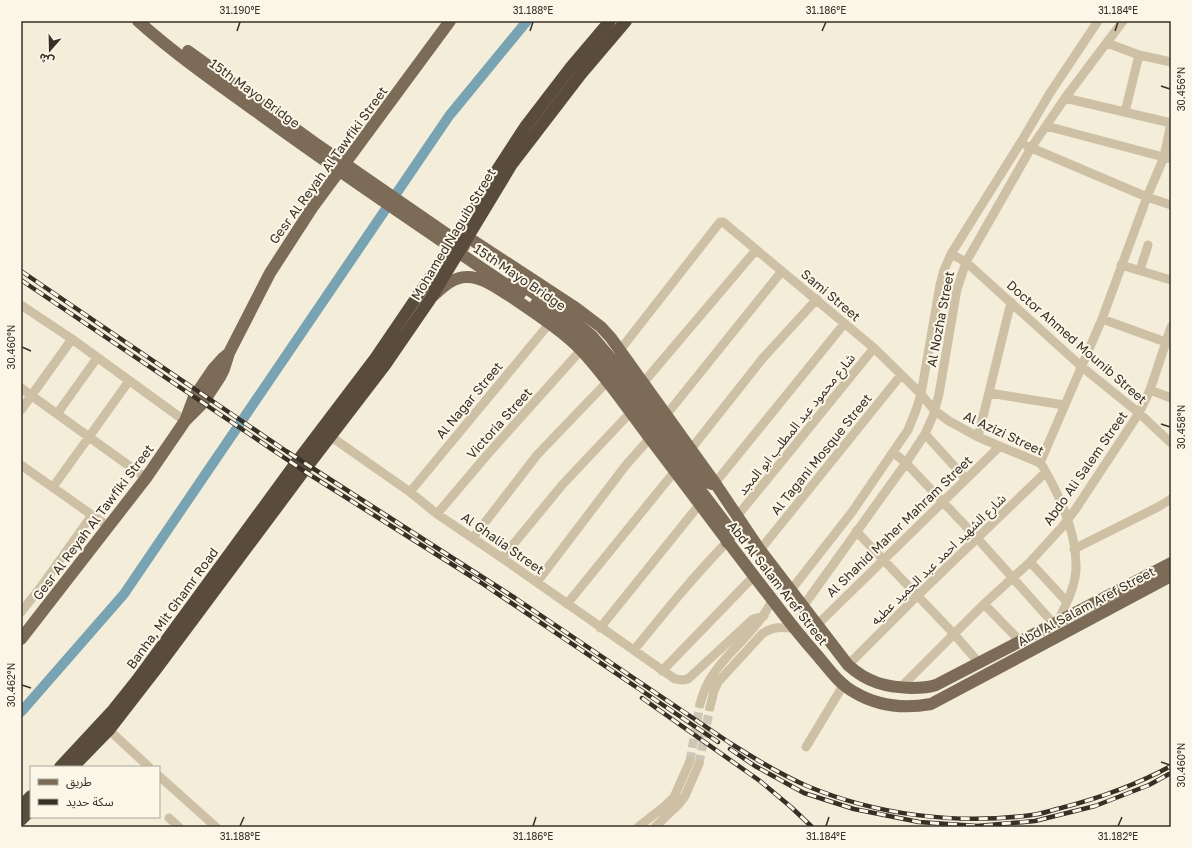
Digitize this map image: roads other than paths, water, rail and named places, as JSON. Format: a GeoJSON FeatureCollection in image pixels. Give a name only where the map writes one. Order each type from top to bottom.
{"type":"FeatureCollection","features":[{"type":"Feature","properties":{"kind":"highway","name":"Mohamed Naguib Street"},"geometry":{"type":"LineString","coordinates":[[305,462],[330,436],[371,374],[461,232],[525,127],[570,67],[610,21]]}},
{"type":"Feature","properties":{"kind":"highway","name":"Mohamed Naguib Street"},"geometry":{"type":"LineString","coordinates":[[305,462],[371,374],[431,298],[512,164],[581,74],[626,21]]}},
{"type":"Feature","properties":{"kind":"highway"},"geometry":{"type":"LineString","coordinates":[[586,48],[587,53],[595,58]]}},
{"type":"Feature","properties":{"kind":"highway"},"geometry":{"type":"LineString","coordinates":[[570,67],[576,68],[581,74]]}},
{"type":"Feature","properties":{"kind":"highway","name":"Banha, Mit Ghamr Road"},"geometry":{"type":"LineString","coordinates":[[74,766],[109,730],[154,665],[305,462]]}},
{"type":"Feature","properties":{"kind":"highway","name":"Banha, Mit Ghamr Road"},"geometry":{"type":"LineString","coordinates":[[61,766],[154,665]]}},
{"type":"Feature","properties":{"kind":"highway"},"geometry":{"type":"LineString","coordinates":[[21,806],[30,797]]}},
{"type":"Feature","properties":{"kind":"highway"},"geometry":{"type":"LineString","coordinates":[[21,820],[30,811]]}},
{"type":"Feature","properties":{"kind":"main road","name":"15th Mayo Bridge"},"geometry":{"type":"LineString","coordinates":[[138,21],[153,27],[228,92],[399,213],[562,322],[590,346],[685,462],[729,528],[731,534],[727,542]]}},
{"type":"Feature","properties":{"kind":"main road","name":"Gesr Al Reyah Al Tawfiki Street"},"geometry":{"type":"LineString","coordinates":[[21,640],[109,528],[146,478],[185,420],[207,397],[224,369],[229,353],[270,273],[312,208],[450,21]]}},
{"type":"Feature","properties":{"kind":"main road","name":"Abd Al Salam Aref Street"},"geometry":{"type":"LineString","coordinates":[[468,238],[576,308],[601,327],[620,350],[667,414],[699,505],[772,600],[831,672],[848,688],[869,700],[888,705],[910,707],[932,704],[1171,576]]}},
{"type":"Feature","properties":{"kind":"main road","name":"Abd Al Salam Aref Street"},"geometry":{"type":"LineString","coordinates":[[431,298],[453,280],[472,277],[483,280],[524,306],[581,350],[608,381],[630,413],[650,438],[715,483],[738,515],[760,550],[848,665],[865,678],[875,682],[896,687],[930,688],[1171,562]]}},
{"type":"Feature","properties":{"kind":"main road"},"geometry":{"type":"LineString","coordinates":[[1071,614],[1069,623],[1075,628]]}},
{"type":"Feature","properties":{"kind":"main road"},"geometry":{"type":"LineString","coordinates":[[1040,630],[1047,630],[1050,634],[1050,639],[1047,643]]}},
{"type":"Feature","properties":{"kind":"main road"},"geometry":{"type":"LineString","coordinates":[[848,688],[860,691],[863,689],[865,678]]}},
{"type":"Feature","properties":{"kind":"main road"},"geometry":{"type":"LineString","coordinates":[[888,705],[884,701],[887,691],[896,687]]}},
{"type":"Feature","properties":{"kind":"street","name":"Al Nozha Street"},"geometry":{"type":"LineString","coordinates":[[791,590],[852,512],[908,430],[921,394],[940,285],[944,270],[951,254],[1050,93],[1098,21]]}},
{"type":"Feature","properties":{"kind":"street","name":"Al Nozha Street"},"geometry":{"type":"LineString","coordinates":[[804,606],[925,434],[939,394],[957,289],[966,262],[1031,148],[1065,98],[1123,21]]}},
{"type":"Feature","properties":{"kind":"street"},"geometry":{"type":"LineString","coordinates":[[1107,43],[1138,55],[1171,62]]}},
{"type":"Feature","properties":{"kind":"street"},"geometry":{"type":"LineString","coordinates":[[1125,112],[1138,55]]}},
{"type":"Feature","properties":{"kind":"street"},"geometry":{"type":"LineString","coordinates":[[1040,463],[1064,404],[1082,367],[1102,319],[1147,197],[1168,158],[1171,123],[1065,98]]}},
{"type":"Feature","properties":{"kind":"street"},"geometry":{"type":"LineString","coordinates":[[1046,126],[1168,158]]}},
{"type":"Feature","properties":{"kind":"street"},"geometry":{"type":"LineString","coordinates":[[1021,142],[1031,148],[1147,197],[1171,205]]}},
{"type":"Feature","properties":{"kind":"street"},"geometry":{"type":"LineString","coordinates":[[988,194],[1000,201]]}},
{"type":"Feature","properties":{"kind":"street","name":"Sami Street"},"geometry":{"type":"LineString","coordinates":[[620,350],[720,222],[723,222],[874,348],[921,394]]}},
{"type":"Feature","properties":{"kind":"street"},"geometry":{"type":"LineString","coordinates":[[1140,270],[1148,245]]}},
{"type":"Feature","properties":{"kind":"street"},"geometry":{"type":"LineString","coordinates":[[643,383],[756,250]]}},
{"type":"Feature","properties":{"kind":"street","name":"Doctor Ahmed Mounib Street"},"geometry":{"type":"LineString","coordinates":[[951,254],[966,262],[1082,367],[1139,413],[1171,443]]}},
{"type":"Feature","properties":{"kind":"street"},"geometry":{"type":"LineString","coordinates":[[1121,265],[1171,280]]}},
{"type":"Feature","properties":{"kind":"street"},"geometry":{"type":"LineString","coordinates":[[667,414],[782,271]]}},
{"type":"Feature","properties":{"kind":"street"},"geometry":{"type":"LineString","coordinates":[[567,604],[685,462],[767,353],[816,299]]}},
{"type":"Feature","properties":{"kind":"street"},"geometry":{"type":"LineString","coordinates":[[978,437],[1011,302]]}},
{"type":"Feature","properties":{"kind":"street"},"geometry":{"type":"LineString","coordinates":[[21,305],[72,339],[185,420]]}},
{"type":"Feature","properties":{"kind":"street"},"geometry":{"type":"LineString","coordinates":[[1102,319],[1168,344]]}},
{"type":"Feature","properties":{"kind":"street","name":"Al Nagar Street"},"geometry":{"type":"LineString","coordinates":[[410,492],[549,324]]}},
{"type":"Feature","properties":{"kind":"street"},"geometry":{"type":"LineString","coordinates":[[715,483],[844,324]]}},
{"type":"Feature","properties":{"kind":"street","name":"Abdo Ali Salem Street"},"geometry":{"type":"LineString","coordinates":[[896,687],[954,634],[1012,577],[1030,562],[1068,519],[1139,413],[1150,390],[1168,344],[1171,327]]}},
{"type":"Feature","properties":{"kind":"street"},"geometry":{"type":"LineString","coordinates":[[21,410],[72,339]]}},
{"type":"Feature","properties":{"kind":"street","name":"شارع محمود عبد المطلب ابو المجد"},"geometry":{"type":"LineString","coordinates":[[738,515],[874,348]]}},
{"type":"Feature","properties":{"kind":"street","name":"Victoria Street"},"geometry":{"type":"LineString","coordinates":[[438,514],[487,455],[581,350]]}},
{"type":"Feature","properties":{"kind":"street"},"geometry":{"type":"LineString","coordinates":[[57,414],[97,358]]}},
{"type":"Feature","properties":{"kind":"street","name":"Al Tagani Mosque Street"},"geometry":{"type":"LineString","coordinates":[[760,550],[901,375]]}},
{"type":"Feature","properties":{"kind":"street"},"geometry":{"type":"LineString","coordinates":[[52,487],[129,380]]}},
{"type":"Feature","properties":{"kind":"street"},"geometry":{"type":"LineString","coordinates":[[473,538],[537,455],[608,381]]}},
{"type":"Feature","properties":{"kind":"street"},"geometry":{"type":"LineString","coordinates":[[21,388],[146,478]]}},
{"type":"Feature","properties":{"kind":"street"},"geometry":{"type":"LineString","coordinates":[[1150,390],[1171,398]]}},
{"type":"Feature","properties":{"kind":"street"},"geometry":{"type":"LineString","coordinates":[[989,393],[1064,404]]}},
{"type":"Feature","properties":{"kind":"street","name":"Al Azizi Street"},"geometry":{"type":"LineString","coordinates":[[921,394],[934,410],[949,421],[978,437],[1040,463],[1046,472],[1068,519],[1076,569],[1067,602],[1055,622]]}},
{"type":"Feature","properties":{"kind":"street"},"geometry":{"type":"LineString","coordinates":[[502,558],[563,484],[630,413]]}},
{"type":"Feature","properties":{"kind":"street"},"geometry":{"type":"LineString","coordinates":[[925,434],[966,479]]}},
{"type":"Feature","properties":{"kind":"street","name":"Al Ghalia Street"},"geometry":{"type":"LineString","coordinates":[[330,436],[410,492],[438,514],[675,679],[688,679],[753,619],[764,616]]}},
{"type":"Feature","properties":{"kind":"street"},"geometry":{"type":"LineString","coordinates":[[537,582],[626,464],[650,438]]}},
{"type":"Feature","properties":{"kind":"street","name":"Al Shahid Maher Mahram Street"},"geometry":{"type":"LineString","coordinates":[[817,625],[1000,446]]}},
{"type":"Feature","properties":{"kind":"street"},"geometry":{"type":"LineString","coordinates":[[893,452],[906,463],[1055,622]]}},
{"type":"Feature","properties":{"kind":"street"},"geometry":{"type":"LineString","coordinates":[[21,465],[109,528]]}},
{"type":"Feature","properties":{"kind":"street","name":"شارع الشهيد احمد عبد الحميد عطيه"},"geometry":{"type":"LineString","coordinates":[[848,665],[1046,472]]}},
{"type":"Feature","properties":{"kind":"street"},"geometry":{"type":"LineString","coordinates":[[1074,549],[1171,499]]}},
{"type":"Feature","properties":{"kind":"street"},"geometry":{"type":"LineString","coordinates":[[600,628],[699,505]]}},
{"type":"Feature","properties":{"kind":"street","name":"Gesr Al Reyah Al Tawfiki Street"},"geometry":{"type":"LineString","coordinates":[[21,613],[92,515]]}},
{"type":"Feature","properties":{"kind":"street"},"geometry":{"type":"LineString","coordinates":[[856,531],[954,634],[979,663]]}},
{"type":"Feature","properties":{"kind":"street"},"geometry":{"type":"LineString","coordinates":[[634,650],[700,569],[727,542]]}},
{"type":"Feature","properties":{"kind":"street"},"geometry":{"type":"LineString","coordinates":[[1030,562],[1067,602]]}},
{"type":"Feature","properties":{"kind":"street"},"geometry":{"type":"LineString","coordinates":[[662,671],[754,576]]}},
{"type":"Feature","properties":{"kind":"street"},"geometry":{"type":"LineString","coordinates":[[700,704],[707,684],[714,672],[764,616],[772,600]]}},
{"type":"Feature","properties":{"kind":"street"},"geometry":{"type":"LineString","coordinates":[[984,604],[1020,641]]}},
{"type":"Feature","properties":{"kind":"street"},"geometry":{"type":"LineString","coordinates":[[21,613],[34,623]]}},
{"type":"Feature","properties":{"kind":"street"},"geometry":{"type":"LineString","coordinates":[[710,707],[718,682],[762,634],[776,627],[795,629]]}},
{"type":"Feature","properties":{"kind":"street"},"geometry":{"type":"LineString","coordinates":[[806,747],[848,688]]}},
{"type":"Feature","properties":{"kind":"street"},"geometry":{"type":"LineString","coordinates":[[109,730],[148,766]]}},
{"type":"Feature","properties":{"kind":"street"},"geometry":{"type":"LineString","coordinates":[[638,827],[674,797],[695,763],[684,796],[679,804],[656,827]]}},
{"type":"Feature","properties":{"kind":"street"},"geometry":{"type":"LineString","coordinates":[[160,777],[216,827]]}},
{"type":"Feature","properties":{"kind":"street"},"geometry":{"type":"LineString","coordinates":[[169,818],[180,827]]}},
{"type":"Feature","properties":{"kind":"waterway"},"geometry":{"type":"LineString","coordinates":[[21,712],[124,594],[449,116],[527,21]]}},
{"type":"Feature","properties":{"kind":"tunnel"},"geometry":{"type":"LineString","coordinates":[[690,761],[700,704]]}},
{"type":"Feature","properties":{"kind":"tunnel"},"geometry":{"type":"LineString","coordinates":[[699,764],[710,707]]}},
{"type":"Feature","properties":{"kind":"railway"},"geometry":{"type":"LineString","coordinates":[[21,271],[286,451],[515,598],[730,743],[768,766],[807,786],[833,796],[889,811],[946,818],[1004,818],[1039,814],[1090,800],[1131,785],[1171,766]]}},
{"type":"Feature","properties":{"kind":"railway"},"geometry":{"type":"LineString","coordinates":[[21,280],[304,471],[480,582],[718,742]]}},
{"type":"Feature","properties":{"kind":"railway"},"geometry":{"type":"LineString","coordinates":[[642,698],[760,781],[812,827]]}},
{"type":"Feature","properties":{"kind":"railway"},"geometry":{"type":"LineString","coordinates":[[730,749],[755,766],[804,793],[854,809],[919,822],[977,826],[1035,821],[1095,806],[1149,785],[1169,774]]}}]}
